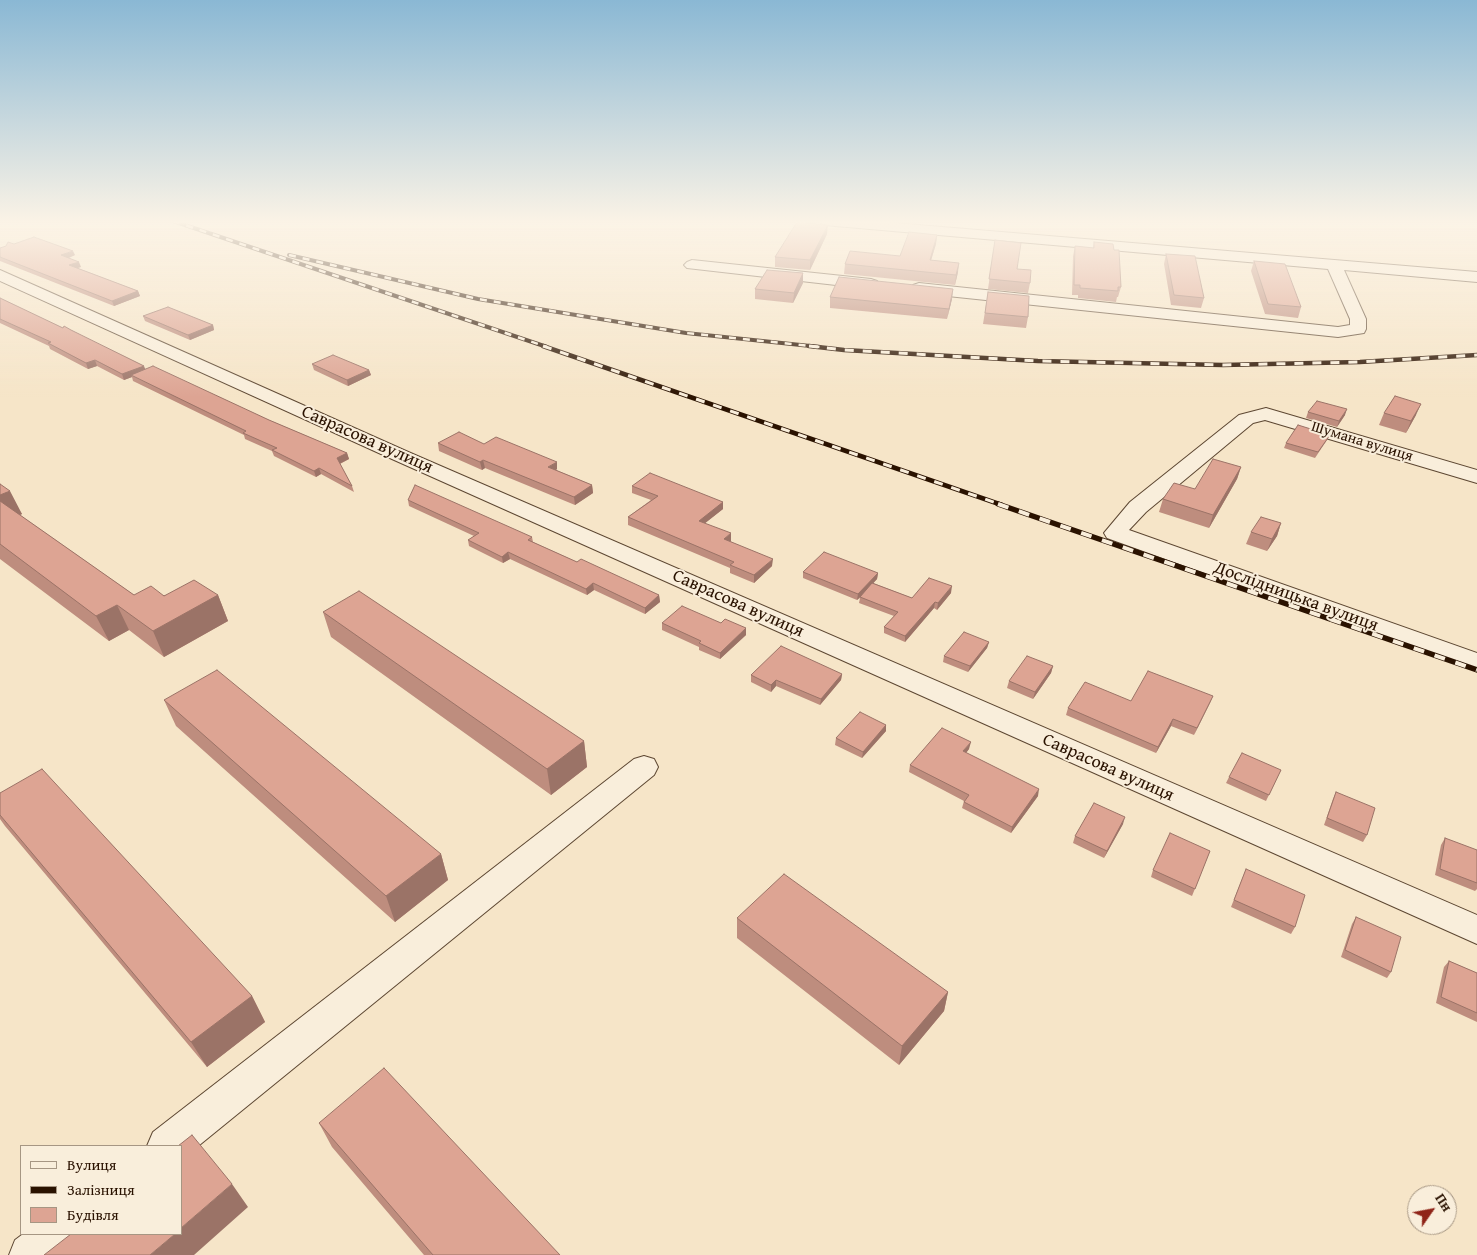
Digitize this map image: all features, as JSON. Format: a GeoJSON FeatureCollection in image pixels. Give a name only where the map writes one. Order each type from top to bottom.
{"type":"FeatureCollection","features":[{"type":"Feature","properties":{"kind":"street","name":"Саврасова вулиця"},"geometry":{"type":"LineString","coordinates":[[10,280],[408,459],[1477,930]]}},
{"type":"Feature","properties":{"kind":"street"},"geometry":{"type":"LineString","coordinates":[[834,280],[1338,332],[1358,329],[1358,320],[1340,280]]}},
{"type":"Feature","properties":{"kind":"street","name":"Шумана вулиця"},"geometry":{"type":"LineString","coordinates":[[1115,533],[1138,507],[1246,419],[1266,414],[1477,477]]}},
{"type":"Feature","properties":{"kind":"street","name":"Дослідницька вулиця"},"geometry":{"type":"LineString","coordinates":[[1115,533],[1477,662]]}},
{"type":"Feature","properties":{"kind":"street"},"geometry":{"type":"LineString","coordinates":[[168,1145],[644,767]]}},
{"type":"Feature","properties":{"kind":"street"},"geometry":{"type":"LineString","coordinates":[[30,1255],[56,1235]]}},
{"type":"Feature","properties":{"kind":"building"},"geometry":{"type":"Polygon","coordinates":[[[57,280],[108,280],[138,291],[112,301],[57,280]]]}},
{"type":"Feature","properties":{"kind":"building"},"geometry":{"type":"Polygon","coordinates":[[[761,280],[800,280],[794,293],[755,289],[761,280]]]}},
{"type":"Feature","properties":{"kind":"building"},"geometry":{"type":"Polygon","coordinates":[[[838,280],[863,280],[953,289],[949,309],[830,297],[838,280]]]}},
{"type":"Feature","properties":{"kind":"building"},"geometry":{"type":"Polygon","coordinates":[[[995,280],[1030,280],[1030,283],[995,280]]]}},
{"type":"Feature","properties":{"kind":"building"},"geometry":{"type":"Polygon","coordinates":[[[1074,280],[1121,280],[1121,287],[1118,287],[1118,291],[1080,288],[1080,285],[1074,285],[1074,280]]]}},
{"type":"Feature","properties":{"kind":"building"},"geometry":{"type":"Polygon","coordinates":[[[1171,280],[1200,280],[1204,298],[1174,295],[1171,280]]]}},
{"type":"Feature","properties":{"kind":"building"},"geometry":{"type":"Polygon","coordinates":[[[1260,280],[1291,280],[1301,307],[1268,304],[1260,280]]]}},
{"type":"Feature","properties":{"kind":"building"},"geometry":{"type":"Polygon","coordinates":[[[988,292],[1029,296],[1028,317],[985,313],[988,292]]]}},
{"type":"Feature","properties":{"kind":"building"},"geometry":{"type":"Polygon","coordinates":[[[0,298],[63,328],[64,326],[144,366],[122,374],[95,360],[86,363],[48,343],[51,342],[0,319],[0,298]]]}},
{"type":"Feature","properties":{"kind":"building"},"geometry":{"type":"Polygon","coordinates":[[[168,307],[213,325],[188,335],[143,316],[168,307]]]}},
{"type":"Feature","properties":{"kind":"building"},"geometry":{"type":"Polygon","coordinates":[[[333,355],[369,370],[347,380],[312,364],[333,355]]]}},
{"type":"Feature","properties":{"kind":"building"},"geometry":{"type":"Polygon","coordinates":[[[153,366],[269,420],[347,453],[337,458],[352,486],[319,468],[314,471],[272,450],[277,448],[243,433],[246,431],[131,375],[153,366]]]}},
{"type":"Feature","properties":{"kind":"building"},"geometry":{"type":"Polygon","coordinates":[[[1395,396],[1421,404],[1411,421],[1384,413],[1395,396]]]}},
{"type":"Feature","properties":{"kind":"building"},"geometry":{"type":"Polygon","coordinates":[[[1317,401],[1347,409],[1339,421],[1308,412],[1317,401]]]}},
{"type":"Feature","properties":{"kind":"building"},"geometry":{"type":"Polygon","coordinates":[[[1298,425],[1330,435],[1318,452],[1286,443],[1298,425]]]}},
{"type":"Feature","properties":{"kind":"building"},"geometry":{"type":"Polygon","coordinates":[[[459,432],[484,444],[496,437],[557,462],[548,467],[592,485],[574,497],[483,460],[480,462],[438,443],[459,432]]]}},
{"type":"Feature","properties":{"kind":"building"},"geometry":{"type":"Polygon","coordinates":[[[1213,459],[1241,467],[1213,515],[1163,499],[1174,483],[1195,489],[1213,459]]]}},
{"type":"Feature","properties":{"kind":"building"},"geometry":{"type":"Polygon","coordinates":[[[650,473],[723,502],[699,521],[731,533],[724,539],[773,559],[754,575],[730,565],[734,562],[628,517],[658,496],[632,486],[650,473]]]}},
{"type":"Feature","properties":{"kind":"building"},"geometry":{"type":"Polygon","coordinates":[[[0,484],[10,491],[0,495],[0,484]]]}},
{"type":"Feature","properties":{"kind":"building"},"geometry":{"type":"Polygon","coordinates":[[[415,485],[532,537],[528,540],[577,562],[581,559],[659,595],[645,608],[593,583],[586,589],[508,552],[502,557],[468,540],[479,533],[408,500],[415,485]]]}},
{"type":"Feature","properties":{"kind":"building"},"geometry":{"type":"Polygon","coordinates":[[[0,501],[134,595],[151,586],[164,596],[194,580],[218,595],[153,631],[117,605],[96,616],[0,544],[0,501]]]}},
{"type":"Feature","properties":{"kind":"building"},"geometry":{"type":"Polygon","coordinates":[[[1261,517],[1281,523],[1272,539],[1251,532],[1261,517]]]}},
{"type":"Feature","properties":{"kind":"building"},"geometry":{"type":"Polygon","coordinates":[[[824,552],[878,573],[858,594],[803,572],[824,552]]]}},
{"type":"Feature","properties":{"kind":"building"},"geometry":{"type":"Polygon","coordinates":[[[929,578],[952,586],[905,636],[884,627],[898,612],[860,597],[872,583],[912,598],[929,578]]]}},
{"type":"Feature","properties":{"kind":"building"},"geometry":{"type":"Polygon","coordinates":[[[359,591],[584,741],[547,769],[323,612],[359,591]]]}},
{"type":"Feature","properties":{"kind":"building"},"geometry":{"type":"Polygon","coordinates":[[[682,606],[721,623],[725,619],[746,628],[720,653],[699,643],[701,641],[662,623],[682,606]]]}},
{"type":"Feature","properties":{"kind":"building"},"geometry":{"type":"Polygon","coordinates":[[[964,632],[989,642],[970,666],[944,656],[964,632]]]}},
{"type":"Feature","properties":{"kind":"building"},"geometry":{"type":"Polygon","coordinates":[[[781,646],[842,674],[821,699],[776,680],[771,685],[751,675],[781,646]]]}},
{"type":"Feature","properties":{"kind":"building"},"geometry":{"type":"Polygon","coordinates":[[[1027,656],[1053,666],[1035,692],[1009,681],[1027,656]]]}},
{"type":"Feature","properties":{"kind":"building"},"geometry":{"type":"Polygon","coordinates":[[[217,670],[441,854],[386,896],[164,700],[217,670]]]}},
{"type":"Feature","properties":{"kind":"building"},"geometry":{"type":"Polygon","coordinates":[[[1148,671],[1213,696],[1197,728],[1173,719],[1158,747],[1068,708],[1085,682],[1131,701],[1148,671]]]}},
{"type":"Feature","properties":{"kind":"building"},"geometry":{"type":"Polygon","coordinates":[[[860,712],[886,725],[863,752],[836,738],[860,712]]]}},
{"type":"Feature","properties":{"kind":"building"},"geometry":{"type":"Polygon","coordinates":[[[942,728],[971,742],[963,751],[1039,789],[1012,827],[964,802],[969,795],[910,765],[942,728]]]}},
{"type":"Feature","properties":{"kind":"building"},"geometry":{"type":"Polygon","coordinates":[[[1242,753],[1281,770],[1269,795],[1229,777],[1242,753]]]}},
{"type":"Feature","properties":{"kind":"building"},"geometry":{"type":"Polygon","coordinates":[[[42,769],[252,996],[191,1042],[0,815],[0,793],[42,769]]]}},
{"type":"Feature","properties":{"kind":"building"},"geometry":{"type":"Polygon","coordinates":[[[1336,792],[1375,808],[1367,835],[1327,818],[1336,792]]]}},
{"type":"Feature","properties":{"kind":"building"},"geometry":{"type":"Polygon","coordinates":[[[1094,803],[1125,817],[1107,851],[1075,836],[1094,803]]]}},
{"type":"Feature","properties":{"kind":"building"},"geometry":{"type":"Polygon","coordinates":[[[1170,833],[1210,851],[1195,889],[1153,870],[1170,833]]]}},
{"type":"Feature","properties":{"kind":"building"},"geometry":{"type":"Polygon","coordinates":[[[1445,838],[1477,850],[1477,883],[1440,869],[1445,838]]]}},
{"type":"Feature","properties":{"kind":"building"},"geometry":{"type":"Polygon","coordinates":[[[1246,869],[1305,895],[1295,927],[1234,900],[1246,869]]]}},
{"type":"Feature","properties":{"kind":"building"},"geometry":{"type":"Polygon","coordinates":[[[784,874],[948,992],[902,1046],[737,918],[784,874]]]}},
{"type":"Feature","properties":{"kind":"building"},"geometry":{"type":"Polygon","coordinates":[[[1356,917],[1401,937],[1391,972],[1345,950],[1356,917]]]}},
{"type":"Feature","properties":{"kind":"building"},"geometry":{"type":"Polygon","coordinates":[[[1449,961],[1477,973],[1477,1013],[1441,997],[1449,961]]]}},
{"type":"Feature","properties":{"kind":"building"},"geometry":{"type":"Polygon","coordinates":[[[384,1068],[560,1255],[433,1255],[319,1123],[384,1068]]]}},
{"type":"Feature","properties":{"kind":"building"},"geometry":{"type":"Polygon","coordinates":[[[192,1135],[232,1184],[182,1227],[182,1145],[179,1145],[192,1135]]]}},
{"type":"Feature","properties":{"kind":"building"},"geometry":{"type":"Polygon","coordinates":[[[70,1235],[174,1235],[150,1255],[44,1255],[70,1235]]]}},
{"type":"Feature","properties":{"kind":"railway"},"geometry":{"type":"LineString","coordinates":[[347,280],[547,347]]}},
{"type":"Feature","properties":{"kind":"railway"},"geometry":{"type":"LineString","coordinates":[[395,280],[478,299],[686,333],[820,347]]}},
{"type":"Feature","properties":{"kind":"railway"},"geometry":{"type":"LineString","coordinates":[[543,346],[1002,505]]}},
{"type":"Feature","properties":{"kind":"railway"},"geometry":{"type":"LineString","coordinates":[[809,346],[844,350],[1038,361],[1223,365],[1360,362],[1477,355]]}},
{"type":"Feature","properties":{"kind":"railway"},"geometry":{"type":"LineString","coordinates":[[998,504],[1477,670]]}}]}
